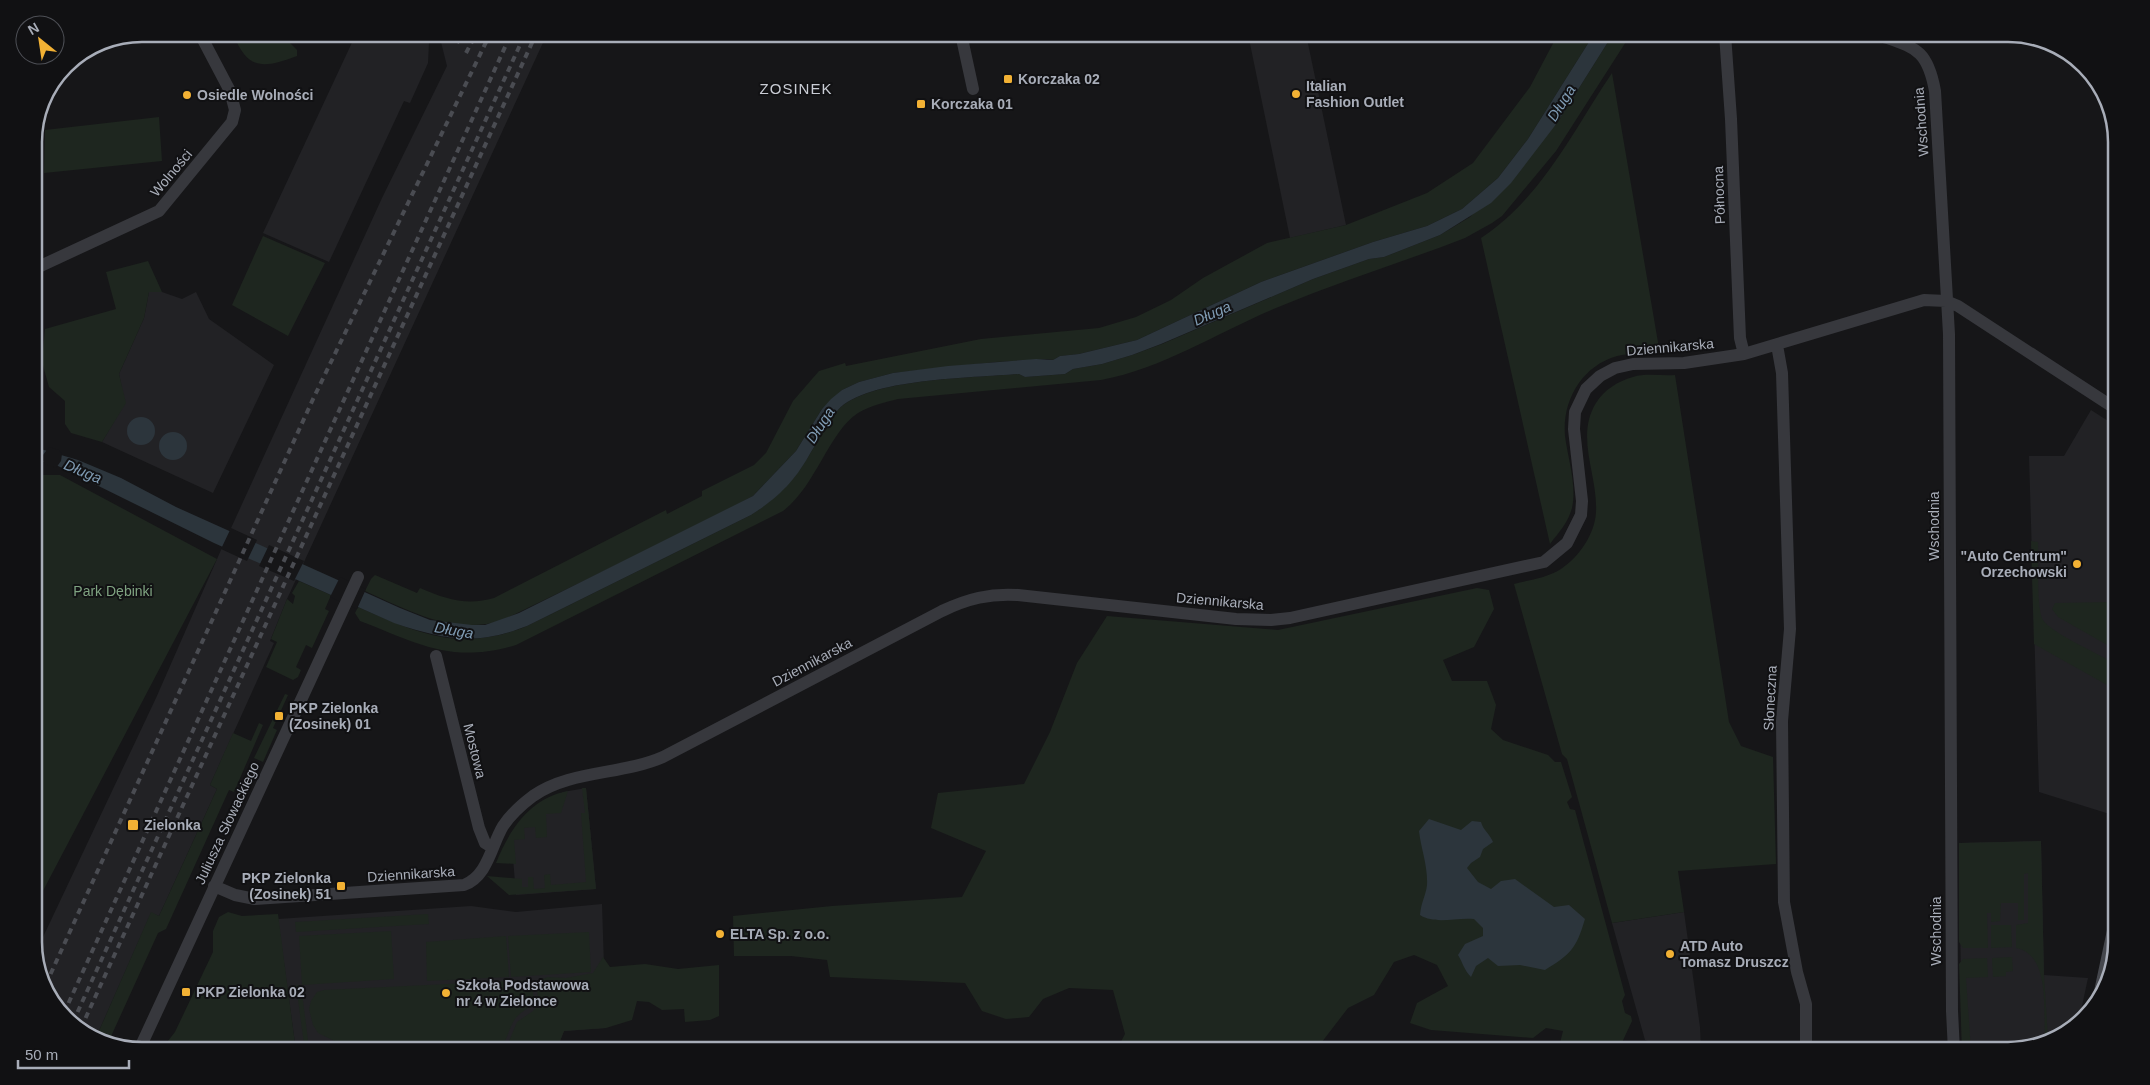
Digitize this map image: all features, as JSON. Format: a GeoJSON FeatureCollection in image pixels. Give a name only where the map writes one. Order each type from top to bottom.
{"type":"FeatureCollection","features":[{"type":"Feature","properties":{"kind":"street","name":"Wolności"},"geometry":{"type":"LineString","coordinates":[[43,265],[159,211],[232,122],[235,110],[230,91],[204,42]]}},
{"type":"Feature","properties":{"kind":"street"},"geometry":{"type":"LineString","coordinates":[[963,42],[973,89]]}},
{"type":"Feature","properties":{"kind":"street","name":"Północna"},"geometry":{"type":"LineString","coordinates":[[1726,42],[1731,119],[1740,338],[1744,354]]}},
{"type":"Feature","properties":{"kind":"street","name":"Wschodnia"},"geometry":{"type":"LineString","coordinates":[[1899,42],[1918,51],[1930,67],[1935,91],[1949,334],[1954,1042]]}},
{"type":"Feature","properties":{"kind":"street","name":"Dziennikarska"},"geometry":{"type":"LineString","coordinates":[[214,886],[235,895],[255,899],[459,886],[469,883],[478,876],[503,828],[514,812],[542,790],[564,782],[648,763],[664,757],[942,611],[975,598],[996,594],[1018,595],[1236,619],[1271,620],[1435,587],[1544,562],[1567,542],[1581,516],[1582,501],[1574,420],[1582,397],[1592,383],[1608,371],[1622,366],[1684,363],[1744,354],[1840,323],[1924,300],[1946,301],[1972,315],[2107,404]]}},
{"type":"Feature","properties":{"kind":"street","name":"Słoneczna"},"geometry":{"type":"LineString","coordinates":[[1777,344],[1782,373],[1790,629],[1782,721],[1784,902],[1797,972],[1806,1004],[1806,1042]]}},
{"type":"Feature","properties":{"kind":"street","name":"Juliusza Słowackiego"},"geometry":{"type":"LineString","coordinates":[[143,1042],[358,577]]}},
{"type":"Feature","properties":{"kind":"street","name":"Mostowa"},"geometry":{"type":"LineString","coordinates":[[436,656],[479,828],[485,843],[493,848]]}},
{"type":"Feature","properties":{"kind":"shaded area"},"geometry":{"type":"Polygon","coordinates":[[[352,42],[429,42],[428,63],[410,103],[404,101],[329,262],[263,233],[352,42]]]}},
{"type":"Feature","properties":{"kind":"shaded area"},"geometry":{"type":"Polygon","coordinates":[[[441,42],[543,42],[287,599],[270,641],[274,643],[210,785],[217,789],[159,916],[151,913],[98,1032],[77,1018],[59,998],[44,962],[43,937],[156,698],[221,550],[382,198],[447,66],[441,42]]]}},
{"type":"Feature","properties":{"kind":"shaded area"},"geometry":{"type":"Polygon","coordinates":[[[1250,42],[1308,42],[1346,225],[1290,238],[1250,42]]]}},
{"type":"Feature","properties":{"kind":"shaded area"},"geometry":{"type":"Polygon","coordinates":[[[149,292],[162,292],[182,299],[196,292],[209,319],[274,365],[213,493],[102,442],[125,403],[119,374],[144,318],[149,292]]]}},
{"type":"Feature","properties":{"kind":"shaded area"},"geometry":{"type":"Polygon","coordinates":[[[2091,410],[2107,420],[2108,813],[2039,792],[2029,456],[2064,456],[2091,410]]]}},
{"type":"Feature","properties":{"kind":"shaded area"},"geometry":{"type":"Polygon","coordinates":[[[586,788],[596,889],[516,895],[511,833],[563,792],[586,788]]]}},
{"type":"Feature","properties":{"kind":"shaded area"},"geometry":{"type":"Polygon","coordinates":[[[2041,841],[2044,975],[2088,978],[2081,1010],[2063,1026],[2046,1035],[2021,1042],[1962,1042],[1959,843],[2041,841]]]}},
{"type":"Feature","properties":{"kind":"shaded area","name":"Szkoła Podstawowa nr 4 w Zielonce"},"geometry":{"type":"Polygon","coordinates":[[[602,904],[606,1028],[564,1031],[560,1042],[295,1042],[278,919],[471,906],[516,912],[602,904]]]}},
{"type":"Feature","properties":{"kind":"shaded area"},"geometry":{"type":"Polygon","coordinates":[[[1684,912],[1701,1042],[1651,1042],[1645,1040],[1612,923],[1684,912]]]}},
{"type":"Feature","properties":{"kind":"green space"},"geometry":{"type":"Polygon","coordinates":[[[237,42],[289,42],[297,50],[297,56],[274,63],[258,63],[244,54],[237,42]]]}},
{"type":"Feature","properties":{"kind":"green space"},"geometry":{"type":"Polygon","coordinates":[[[1554,42],[1589,42],[1528,139],[1498,178],[1462,209],[1427,226],[1373,242],[1261,282],[1137,340],[1079,354],[1060,356],[1053,360],[996,362],[893,373],[859,382],[842,390],[822,409],[796,451],[753,496],[703,523],[503,620],[467,625],[449,623],[415,613],[365,591],[375,575],[417,593],[420,588],[456,600],[475,601],[494,598],[666,510],[667,514],[702,496],[702,491],[754,465],[766,453],[793,401],[819,371],[845,363],[846,366],[981,339],[1099,328],[1136,317],[1171,300],[1203,278],[1267,243],[1346,225],[1427,193],[1473,163],[1530,87],[1554,42]]]}},
{"type":"Feature","properties":{"kind":"green space"},"geometry":{"type":"Polygon","coordinates":[[[1608,42],[1626,42],[1556,151],[1502,216],[1465,238],[1299,299],[1254,317],[1169,358],[1124,374],[1101,380],[898,399],[867,408],[858,413],[838,433],[804,488],[783,511],[516,645],[472,653],[436,649],[418,644],[360,621],[355,613],[358,607],[421,632],[460,639],[503,634],[527,626],[760,509],[792,479],[805,462],[830,420],[838,410],[853,399],[873,391],[923,381],[1019,374],[1025,377],[1065,374],[1073,369],[1102,364],[1162,344],[1313,279],[1369,259],[1384,257],[1440,235],[1470,217],[1557,123],[1608,42]]]}},
{"type":"Feature","properties":{"kind":"green space"},"geometry":{"type":"Polygon","coordinates":[[[1612,73],[1660,354],[1617,356],[1594,368],[1584,376],[1577,386],[1567,410],[1565,423],[1565,436],[1573,481],[1572,508],[1566,523],[1550,544],[1481,238],[1502,222],[1539,184],[1612,73]]]}},
{"type":"Feature","properties":{"kind":"green space"},"geometry":{"type":"Polygon","coordinates":[[[159,117],[162,161],[44,173],[45,130],[159,117]]]}},
{"type":"Feature","properties":{"kind":"green space"},"geometry":{"type":"Polygon","coordinates":[[[263,236],[325,263],[288,336],[232,305],[263,236]]]}},
{"type":"Feature","properties":{"kind":"green space"},"geometry":{"type":"Polygon","coordinates":[[[148,261],[162,292],[149,292],[144,318],[119,374],[126,403],[102,442],[71,433],[65,424],[65,401],[49,387],[43,366],[43,351],[45,329],[116,309],[106,272],[148,261]]]}},
{"type":"Feature","properties":{"kind":"green space"},"geometry":{"type":"Polygon","coordinates":[[[1675,375],[1729,722],[1741,746],[1773,757],[1776,864],[1678,871],[1684,912],[1612,923],[1567,759],[1562,754],[1514,584],[1544,577],[1561,569],[1574,558],[1589,537],[1595,520],[1596,498],[1587,443],[1587,429],[1590,416],[1599,398],[1612,387],[1633,377],[1675,375]]]}},
{"type":"Feature","properties":{"kind":"green space","name":"Park Dębinki"},"geometry":{"type":"Polygon","coordinates":[[[43,475],[60,475],[217,559],[43,891],[43,475]]]}},
{"type":"Feature","properties":{"kind":"green space"},"geometry":{"type":"Polygon","coordinates":[[[2031,541],[2038,542],[2039,605],[2043,620],[2056,631],[2108,659],[2108,685],[2034,644],[2031,541]]]}},
{"type":"Feature","properties":{"kind":"green space"},"geometry":{"type":"Polygon","coordinates":[[[299,581],[331,595],[325,609],[329,611],[312,648],[306,645],[296,667],[301,670],[298,677],[293,680],[266,667],[277,642],[271,639],[287,599],[293,604],[295,596],[292,593],[299,581]]]}},
{"type":"Feature","properties":{"kind":"green space"},"geometry":{"type":"Polygon","coordinates":[[[1477,588],[1489,590],[1494,609],[1474,647],[1443,660],[1452,681],[1487,681],[1496,705],[1491,729],[1503,740],[1548,755],[1555,762],[1561,762],[1572,797],[1567,802],[1570,809],[1575,810],[1625,995],[1622,1001],[1625,1013],[1631,1016],[1632,1021],[1622,1042],[1560,1042],[1563,1031],[1546,1028],[1533,1038],[1431,1030],[1410,1023],[1417,1003],[1448,986],[1437,965],[1414,955],[1394,962],[1374,995],[1348,1008],[1322,1042],[1121,1042],[1125,1034],[1113,990],[1069,988],[1043,999],[1029,1017],[1006,1019],[982,1011],[965,983],[830,977],[827,960],[791,956],[734,956],[733,916],[832,906],[962,897],[986,851],[931,828],[938,793],[1024,784],[1050,732],[1077,663],[1107,616],[1278,630],[1477,588]]]}},
{"type":"Feature","properties":{"kind":"green space"},"geometry":{"type":"Polygon","coordinates":[[[2108,602],[2108,645],[2058,617],[2052,609],[2055,603],[2108,602]]]}},
{"type":"Feature","properties":{"kind":"green space"},"geometry":{"type":"Polygon","coordinates":[[[285,694],[288,695],[273,728],[277,730],[263,762],[254,758],[285,694]]]}},
{"type":"Feature","properties":{"kind":"green space"},"geometry":{"type":"Polygon","coordinates":[[[259,723],[263,725],[234,792],[229,790],[166,929],[158,933],[111,1037],[98,1032],[151,912],[159,916],[217,789],[210,785],[233,733],[251,741],[259,723]]]}},
{"type":"Feature","properties":{"kind":"green space"},"geometry":{"type":"Polygon","coordinates":[[[582,788],[586,788],[596,889],[509,895],[487,876],[522,879],[522,887],[528,887],[528,877],[533,877],[534,889],[545,888],[544,875],[550,874],[551,885],[586,882],[581,813],[585,813],[582,788]]]}},
{"type":"Feature","properties":{"kind":"green space"},"geometry":{"type":"Polygon","coordinates":[[[568,791],[561,813],[546,814],[547,837],[536,838],[535,827],[524,828],[525,839],[514,840],[516,864],[496,863],[514,828],[532,808],[555,795],[568,791]]]}},
{"type":"Feature","properties":{"kind":"green space"},"geometry":{"type":"Polygon","coordinates":[[[2041,841],[2044,975],[2048,1034],[2046,1035],[2043,986],[2040,973],[2035,961],[2027,953],[2016,948],[2016,925],[2028,923],[2028,873],[2024,874],[2024,920],[2018,920],[2018,903],[2001,903],[2000,921],[1991,922],[1991,913],[1987,913],[1988,948],[1963,948],[1959,942],[1959,843],[2041,841]]]}},
{"type":"Feature","properties":{"kind":"green space"},"geometry":{"type":"Polygon","coordinates":[[[228,912],[242,916],[278,914],[295,1042],[167,1042],[175,1032],[213,952],[213,931],[219,917],[228,912]]]}},
{"type":"Feature","properties":{"kind":"green space"},"geometry":{"type":"Polygon","coordinates":[[[428,914],[429,924],[296,932],[295,922],[428,914]]]}},
{"type":"Feature","properties":{"kind":"green space"},"geometry":{"type":"Polygon","coordinates":[[[1991,925],[2011,925],[2012,947],[1991,948],[1991,925]]]}},
{"type":"Feature","properties":{"kind":"green space"},"geometry":{"type":"Polygon","coordinates":[[[391,931],[394,979],[302,985],[299,936],[391,931]]]}},
{"type":"Feature","properties":{"kind":"green space"},"geometry":{"type":"Polygon","coordinates":[[[589,932],[591,972],[511,977],[508,936],[589,932]]]}},
{"type":"Feature","properties":{"kind":"green space"},"geometry":{"type":"Polygon","coordinates":[[[506,936],[509,977],[427,981],[426,942],[506,936]]]}},
{"type":"Feature","properties":{"kind":"green space"},"geometry":{"type":"Polygon","coordinates":[[[603,957],[610,967],[645,964],[678,969],[719,965],[719,1016],[710,1020],[685,1022],[684,1009],[662,1010],[649,1002],[637,1001],[632,1020],[606,1028],[564,1031],[560,1042],[509,1042],[517,1022],[533,1011],[538,1004],[537,981],[548,977],[566,978],[593,973],[603,957]]]}},
{"type":"Feature","properties":{"kind":"green space"},"geometry":{"type":"Polygon","coordinates":[[[2012,957],[2013,971],[2006,972],[2006,976],[1993,977],[1992,958],[2012,957]]]}},
{"type":"Feature","properties":{"kind":"green space"},"geometry":{"type":"Polygon","coordinates":[[[1987,958],[1988,977],[1966,978],[1970,1042],[1962,1042],[1959,964],[1963,959],[1987,958]]]}},
{"type":"Feature","properties":{"kind":"green space"},"geometry":{"type":"Polygon","coordinates":[[[532,980],[534,1003],[515,1019],[504,1042],[336,1042],[318,1033],[313,1025],[309,1009],[311,1001],[317,992],[324,990],[532,980]]]}},
{"type":"Feature","properties":{"kind":"green space"},"geometry":{"type":"Polygon","coordinates":[[[296,985],[301,985],[308,1040],[308,1042],[304,1042],[296,985]]]}},
{"type":"Feature","properties":{"kind":"water","name":"Długa"},"geometry":{"type":"Polygon","coordinates":[[[1589,42],[1608,42],[1557,123],[1511,183],[1491,203],[1440,235],[1384,257],[1369,259],[1313,279],[1161,344],[1102,364],[1073,369],[1065,374],[1025,377],[1019,374],[922,382],[872,391],[852,399],[838,410],[830,420],[805,462],[786,488],[751,515],[527,626],[492,636],[476,638],[445,637],[394,623],[214,543],[54,464],[43,462],[43,450],[78,460],[121,478],[176,507],[430,620],[485,625],[519,613],[753,496],[796,451],[822,409],[831,399],[842,390],[859,382],[893,373],[948,366],[1036,359],[1053,360],[1060,356],[1079,354],[1137,340],[1261,282],[1373,242],[1427,226],[1462,209],[1498,178],[1528,139],[1589,42]]]}},
{"type":"Feature","properties":{"kind":"water"},"geometry":{"type":"Polygon","coordinates":[[[141,417],[151,421],[155,431],[151,441],[141,445],[131,441],[127,431],[131,421],[141,417]]]}},
{"type":"Feature","properties":{"kind":"water"},"geometry":{"type":"Polygon","coordinates":[[[173,432],[183,436],[187,446],[183,456],[173,460],[163,456],[159,446],[163,436],[173,432]]]}},
{"type":"Feature","properties":{"kind":"water"},"geometry":{"type":"Polygon","coordinates":[[[1429,819],[1461,830],[1472,821],[1481,822],[1493,842],[1483,849],[1480,857],[1467,868],[1478,882],[1491,889],[1501,881],[1515,879],[1554,907],[1569,905],[1585,919],[1579,937],[1567,955],[1545,970],[1520,965],[1498,966],[1488,958],[1476,966],[1471,977],[1458,955],[1465,944],[1483,936],[1483,928],[1474,919],[1433,920],[1420,915],[1427,878],[1419,831],[1429,819]]]}},
{"type":"Feature","properties":{"kind":"pier"},"geometry":{"type":"Polygon","coordinates":[[[49,447],[59,450],[62,454],[61,461],[56,468],[45,464],[43,461],[43,455],[49,447]]]}},
{"type":"Feature","properties":{"kind":"pier"},"geometry":{"type":"Polygon","coordinates":[[[231,528],[257,540],[247,561],[221,549],[231,528]]]}},
{"type":"Feature","properties":{"kind":"pier"},"geometry":{"type":"Polygon","coordinates":[[[269,545],[304,561],[294,581],[259,566],[269,545]]]}},
{"type":"Feature","properties":{"kind":"pier"},"geometry":{"type":"Polygon","coordinates":[[[340,577],[366,589],[357,609],[330,597],[340,577]]]}},
{"type":"Feature","properties":{"kind":"railway"},"geometry":{"type":"LineString","coordinates":[[466,53],[472,42]]}},
{"type":"Feature","properties":{"kind":"railway"},"geometry":{"type":"LineString","coordinates":[[49,977],[314,397],[486,42]]}},
{"type":"Feature","properties":{"kind":"railway"},"geometry":{"type":"LineString","coordinates":[[67,1007],[507,42]]}},
{"type":"Feature","properties":{"kind":"railway"},"geometry":{"type":"LineString","coordinates":[[76,1017],[521,42]]}},
{"type":"Feature","properties":{"kind":"railway"},"geometry":{"type":"LineString","coordinates":[[83,1023],[532,42]]}},
{"type":"Feature","properties":{"kind":"place","name":"Korczaka 02"},"geometry":{"type":"Point","coordinates":[1008,79]}},
{"type":"Feature","properties":{"kind":"place","name":"Italian Fashion Outlet"},"geometry":{"type":"Point","coordinates":[1296,94]}},
{"type":"Feature","properties":{"kind":"place","name":"Osiedle Wolności"},"geometry":{"type":"Point","coordinates":[187,95]}},
{"type":"Feature","properties":{"kind":"place","name":"Korczaka 01"},"geometry":{"type":"Point","coordinates":[921,104]}},
{"type":"Feature","properties":{"kind":"place","name":"\"Auto Centrum\" Orzechowski"},"geometry":{"type":"Point","coordinates":[2077,564]}},
{"type":"Feature","properties":{"kind":"place","name":"PKP Zielonka (Zosinek) 01"},"geometry":{"type":"Point","coordinates":[279,716]}},
{"type":"Feature","properties":{"kind":"place","name":"Zielonka"},"geometry":{"type":"Point","coordinates":[133,825]}},
{"type":"Feature","properties":{"kind":"place","name":"PKP Zielonka (Zosinek) 51"},"geometry":{"type":"Point","coordinates":[341,886]}},
{"type":"Feature","properties":{"kind":"place","name":"ELTA Sp. z o.o."},"geometry":{"type":"Point","coordinates":[720,934]}},
{"type":"Feature","properties":{"kind":"place","name":"ATD Auto Tomasz Druszcz"},"geometry":{"type":"Point","coordinates":[1670,954]}},
{"type":"Feature","properties":{"kind":"place","name":"PKP Zielonka 02"},"geometry":{"type":"Point","coordinates":[186,992]}},
{"type":"Feature","properties":{"kind":"place","name":"Szkoła Podstawowa nr 4 w Zielonce"},"geometry":{"type":"Point","coordinates":[446,993]}},
{"type":"Feature","properties":{"kind":"district","name":"ZOSINEK"},"geometry":{"type":"Point","coordinates":[796,88]}}]}
